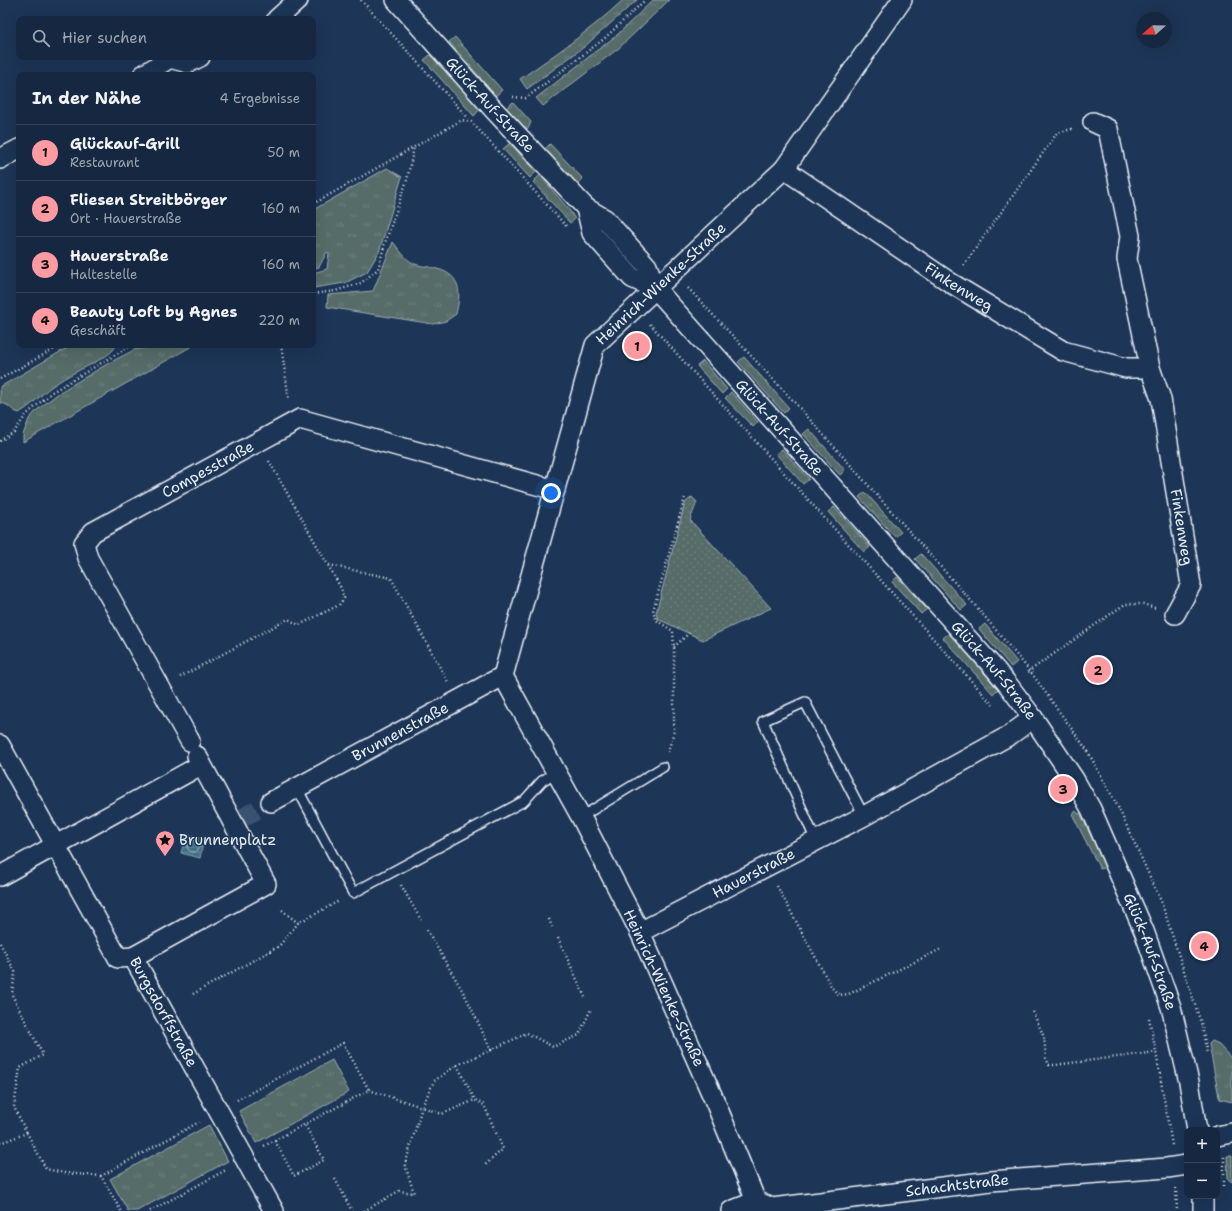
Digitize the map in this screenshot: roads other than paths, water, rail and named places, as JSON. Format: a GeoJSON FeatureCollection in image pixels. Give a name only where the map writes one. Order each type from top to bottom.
{"type":"FeatureCollection","features":[{"type":"Feature","properties":{"kind":"street"},"geometry":{"type":"LineString","coordinates":[[280,16],[298,0]]}},
{"type":"Feature","properties":{"kind":"street","name":"Glück-Auf-Straße"},"geometry":{"type":"LineString","coordinates":[[396,0],[494,110],[586,208],[592,233],[632,278],[656,289],[1009,686],[1033,718],[1074,779],[1091,810],[1144,931],[1170,1007],[1189,1082],[1196,1127]]}},
{"type":"Feature","properties":{"kind":"street","name":"Heinrich-Wienke-Straße"},"geometry":{"type":"LineString","coordinates":[[757,1206],[716,1104],[640,932],[581,817],[503,676],[596,345],[784,169],[902,0]]}},
{"type":"Feature","properties":{"kind":"street"},"geometry":{"type":"LineString","coordinates":[[148,72],[167,60]]}},
{"type":"Feature","properties":{"kind":"street"},"geometry":{"type":"LineString","coordinates":[[177,60],[188,63],[194,60]]}},
{"type":"Feature","properties":{"kind":"street","name":"Finkenweg"},"geometry":{"type":"LineString","coordinates":[[1093,122],[1108,129],[1130,236],[1127,259],[1150,368],[1161,399],[1191,585],[1175,614]]}},
{"type":"Feature","properties":{"kind":"street"},"geometry":{"type":"LineString","coordinates":[[0,159],[16,151]]}},
{"type":"Feature","properties":{"kind":"street","name":"Finkenweg"},"geometry":{"type":"LineString","coordinates":[[784,169],[951,283],[1063,351],[1126,368],[1150,368]]}},
{"type":"Feature","properties":{"kind":"street","name":"Compesstraße"},"geometry":{"type":"LineString","coordinates":[[196,754],[88,558],[84,543],[93,532],[300,419],[555,490]]}},
{"type":"Feature","properties":{"kind":"street","name":"Brunnenstraße"},"geometry":{"type":"LineString","coordinates":[[271,802],[503,676]]}},
{"type":"Feature","properties":{"kind":"street","name":"Hauerstraße"},"geometry":{"type":"LineString","coordinates":[[640,932],[864,816],[1010,735],[1033,718]]}},
{"type":"Feature","properties":{"kind":"street","name":"Burgsdorffstraße"},"geometry":{"type":"LineString","coordinates":[[0,745],[118,958],[133,957],[274,1211]]}},
{"type":"Feature","properties":{"kind":"street"},"geometry":{"type":"LineString","coordinates":[[0,876],[56,844],[196,754],[237,821],[266,884],[133,957]]}},
{"type":"Feature","properties":{"kind":"street"},"geometry":{"type":"LineString","coordinates":[[1220,1135],[1232,1133]]}},
{"type":"Feature","properties":{"kind":"street","name":"Schachtstraße"},"geometry":{"type":"LineString","coordinates":[[757,1206],[772,1208],[991,1181],[1182,1166]]}},
{"type":"Feature","properties":{"kind":"street"},"geometry":{"type":"LineString","coordinates":[[1203,1211],[1204,1199]]}},
{"type":"Feature","properties":{"kind":"street"},"geometry":{"type":"LineString","coordinates":[[730,1211],[757,1206]]}},
{"type":"Feature","properties":{"kind":"lane"},"geometry":{"type":"LineString","coordinates":[[816,841],[763,721],[805,702],[864,816]]}},
{"type":"Feature","properties":{"kind":"lane"},"geometry":{"type":"LineString","coordinates":[[581,817],[663,767]]}},
{"type":"Feature","properties":{"kind":"lane"},"geometry":{"type":"LineString","coordinates":[[297,788],[353,893],[524,801],[542,781],[556,772]]}},
{"type":"Feature","properties":{"kind":"water","name":"Brunnenplatz"},"geometry":{"type":"Polygon","coordinates":[[[186,834],[204,839],[200,858],[181,853],[186,834]]]}},
{"type":"Feature","properties":{"kind":"tunnel"},"geometry":{"type":"LineString","coordinates":[[240,819],[271,802]]}},
{"type":"Feature","properties":{"kind":"place","name":"Glückauf-Grill"},"geometry":{"type":"Point","coordinates":[637,346]}},
{"type":"Feature","properties":{"kind":"place","name":"Fliesen Streitbörger"},"geometry":{"type":"Point","coordinates":[1098,670]}},
{"type":"Feature","properties":{"kind":"place","name":"Hauerstraße"},"geometry":{"type":"Point","coordinates":[1063,789]}},
{"type":"Feature","properties":{"kind":"place","name":"Brunnenplatz"},"geometry":{"type":"Point","coordinates":[165,857]}},
{"type":"Feature","properties":{"kind":"place","name":"Beauty Loft by Agnes"},"geometry":{"type":"Point","coordinates":[1204,946]}}]}
